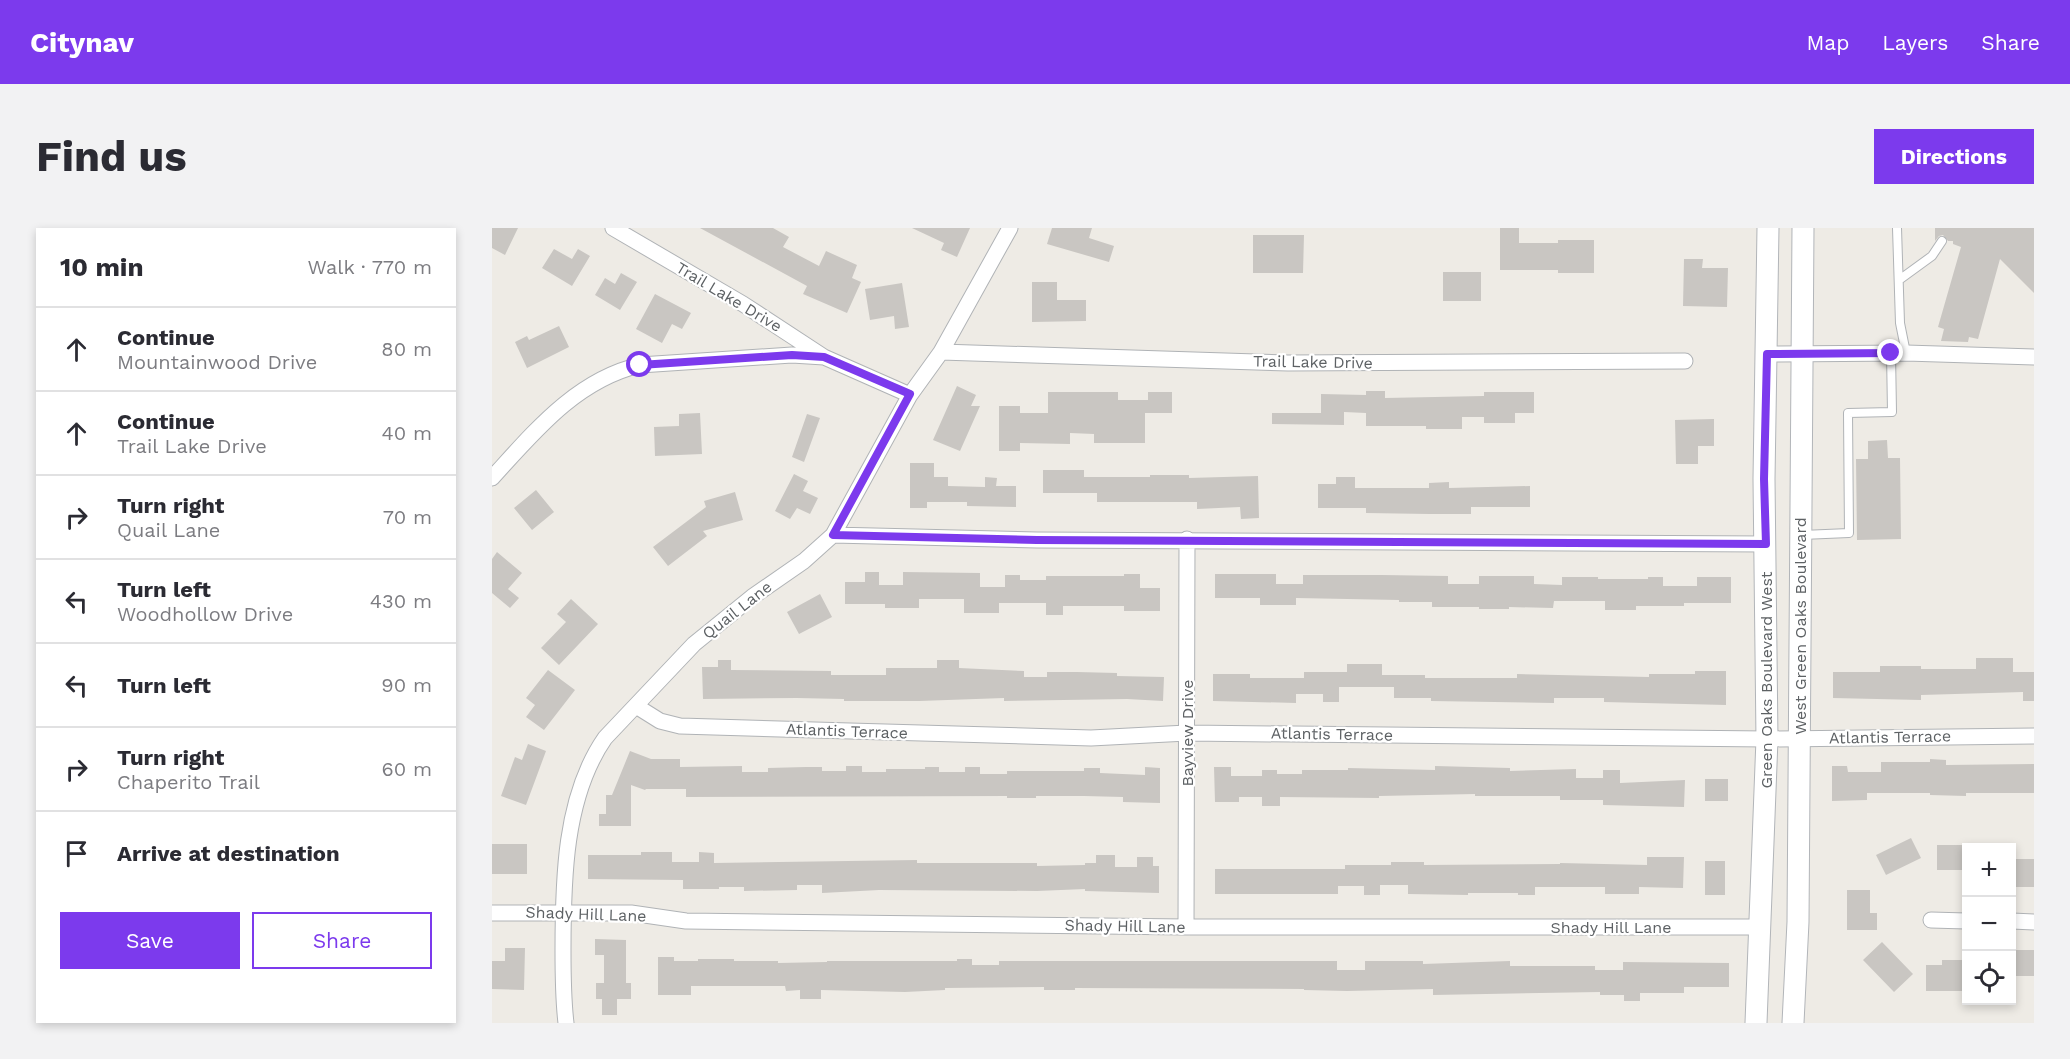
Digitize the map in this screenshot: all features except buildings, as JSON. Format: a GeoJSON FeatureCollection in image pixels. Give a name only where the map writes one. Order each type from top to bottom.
{"type":"FeatureCollection","features":[{"type":"Feature","properties":{"kind":"main road","name":"Green Oaks Boulevard West"},"geometry":{"type":"LineString","coordinates":[[1756,1023],[1767,739],[1764,479],[1768,228]]}},
{"type":"Feature","properties":{"kind":"main road","name":"West Green Oaks Boulevard"},"geometry":{"type":"LineString","coordinates":[[1793,1023],[1798,922],[1803,228]]}},
{"type":"Feature","properties":{"kind":"street","name":"Trail Lake Drive"},"geometry":{"type":"LineString","coordinates":[[613,228],[743,304],[824,357],[910,394]]}},
{"type":"Feature","properties":{"kind":"street","name":"Quail Lane"},"geometry":{"type":"LineString","coordinates":[[566,1023],[562,994],[562,912],[575,807],[594,754],[605,738],[694,644],[752,597],[804,561],[833,535],[910,394],[941,352],[1011,228]]}},
{"type":"Feature","properties":{"kind":"street","name":"Trail Lake Drive"},"geometry":{"type":"LineString","coordinates":[[941,352],[1288,363],[1685,361]]}},
{"type":"Feature","properties":{"kind":"street"},"geometry":{"type":"LineString","coordinates":[[1767,354],[1898,353],[2034,357]]}},
{"type":"Feature","properties":{"kind":"street"},"geometry":{"type":"LineString","coordinates":[[492,478],[534,429],[565,402],[622,369],[640,365],[783,356],[824,357]]}},
{"type":"Feature","properties":{"kind":"street"},"geometry":{"type":"LineString","coordinates":[[833,535],[1037,540],[1187,539],[1403,543],[1766,544]]}},
{"type":"Feature","properties":{"kind":"street","name":"Bayview Drive"},"geometry":{"type":"LineString","coordinates":[[1186,927],[1187,539]]}},
{"type":"Feature","properties":{"kind":"street","name":"Atlantis Terrace"},"geometry":{"type":"LineString","coordinates":[[636,706],[660,721],[680,726],[1091,738],[1187,733],[1767,739],[2034,736]]}},
{"type":"Feature","properties":{"kind":"street","name":"Shady Hill Lane"},"geometry":{"type":"LineString","coordinates":[[492,912],[631,913],[686,921],[1186,927],[1759,927]]}},
{"type":"Feature","properties":{"kind":"street"},"geometry":{"type":"LineString","coordinates":[[1931,920],[1962,921]]}},
{"type":"Feature","properties":{"kind":"street"},"geometry":{"type":"LineString","coordinates":[[2016,921],[2034,922]]}},
{"type":"Feature","properties":{"kind":"lane"},"geometry":{"type":"LineString","coordinates":[[1800,535],[1849,533],[1848,413],[1892,412],[1900,323],[1897,228]]}},
{"type":"Feature","properties":{"kind":"lane"},"geometry":{"type":"LineString","coordinates":[[1899,280],[1932,256],[1942,241]]}},
{"type":"Feature","properties":{"kind":"route"},"geometry":{"type":"LineString","coordinates":[[640,365],[792,355],[824,357],[910,394],[833,535],[1037,540],[1187,539],[1403,543],[1766,544],[1764,479],[1767,354],[1891,353]]}}]}
